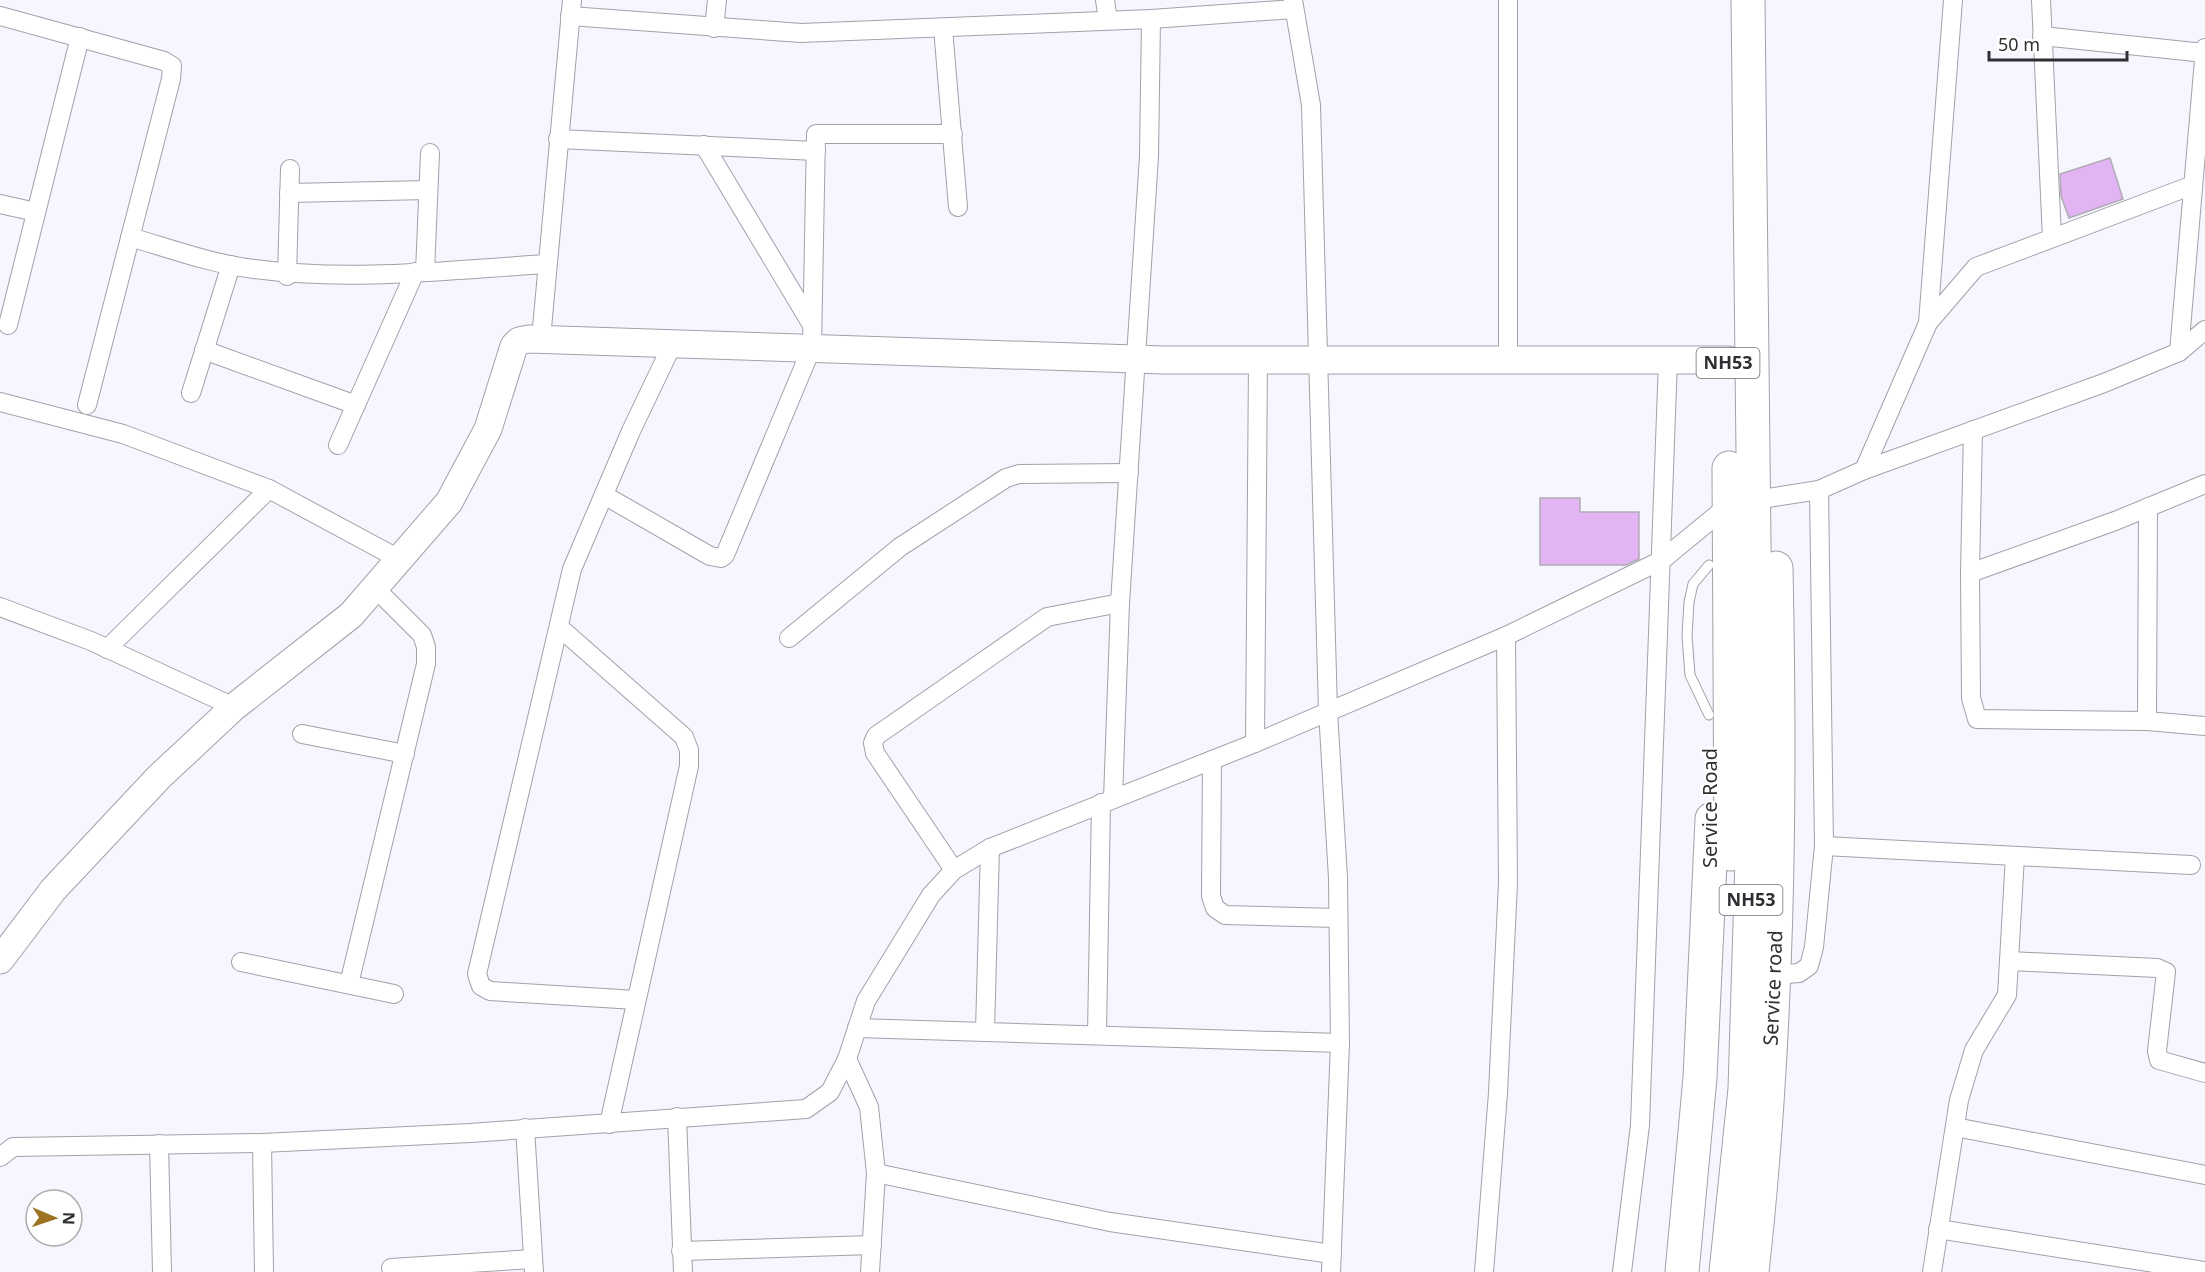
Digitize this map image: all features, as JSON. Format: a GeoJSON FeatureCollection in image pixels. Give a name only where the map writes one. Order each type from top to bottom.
{"type":"FeatureCollection","features":[{"type":"Feature","properties":{"kind":"highway","name":"NH53"},"geometry":{"type":"LineString","coordinates":[[1726,1272],[1745,1089],[1755,725],[1728,360],[1727,0]]}},
{"type":"Feature","properties":{"kind":"highway","name":"NH53"},"geometry":{"type":"LineString","coordinates":[[1706,1272],[1728,1013],[1741,516],[1748,0]]}},
{"type":"Feature","properties":{"kind":"highway","name":"Service Road"},"geometry":{"type":"LineString","coordinates":[[1682,1272],[1702,1043],[1712,812],[1709,715],[1709,565],[1741,516]]}},
{"type":"Feature","properties":{"kind":"highway","name":"Service road"},"geometry":{"type":"LineString","coordinates":[[1741,516],[1776,565],[1779,686],[1774,975],[1764,1152],[1752,1272]]}},
{"type":"Feature","properties":{"kind":"main road"},"geometry":{"type":"LineString","coordinates":[[0,960],[53,890],[159,777],[234,707],[351,615],[449,502],[488,429],[514,346],[519,341],[541,339],[673,343],[812,336],[1134,359],[1728,360]]}},
{"type":"Feature","properties":{"kind":"street"},"geometry":{"type":"LineString","coordinates":[[714,28],[717,0]]}},
{"type":"Feature","properties":{"kind":"street"},"geometry":{"type":"LineString","coordinates":[[1105,0],[1108,20]]}},
{"type":"Feature","properties":{"kind":"street"},"geometry":{"type":"LineString","coordinates":[[1508,0],[1508,360]]}},
{"type":"Feature","properties":{"kind":"street"},"geometry":{"type":"LineString","coordinates":[[1928,323],[1953,0]]}},
{"type":"Feature","properties":{"kind":"street"},"geometry":{"type":"LineString","coordinates":[[2041,0],[2052,238]]}},
{"type":"Feature","properties":{"kind":"street"},"geometry":{"type":"LineString","coordinates":[[541,339],[571,8],[714,28],[801,33],[1151,19],[1294,4],[1311,105],[1328,711],[1338,918],[1340,1043],[1330,1272]]}},
{"type":"Feature","properties":{"kind":"street"},"geometry":{"type":"LineString","coordinates":[[0,16],[164,61],[171,66],[171,79],[87,405]]}},
{"type":"Feature","properties":{"kind":"street"},"geometry":{"type":"LineString","coordinates":[[1097,1034],[1107,801],[1149,156],[1151,19]]}},
{"type":"Feature","properties":{"kind":"street"},"geometry":{"type":"LineString","coordinates":[[943,27],[958,207]]}},
{"type":"Feature","properties":{"kind":"street"},"geometry":{"type":"LineString","coordinates":[[2042,36],[2205,53]]}},
{"type":"Feature","properties":{"kind":"street"},"geometry":{"type":"LineString","coordinates":[[8,325],[80,37]]}},
{"type":"Feature","properties":{"kind":"street"},"geometry":{"type":"LineString","coordinates":[[2179,352],[2205,48]]}},
{"type":"Feature","properties":{"kind":"street"},"geometry":{"type":"LineString","coordinates":[[604,495],[710,556],[721,558],[725,555],[812,336],[816,134],[953,134]]}},
{"type":"Feature","properties":{"kind":"street"},"geometry":{"type":"LineString","coordinates":[[558,139],[816,151]]}},
{"type":"Feature","properties":{"kind":"street"},"geometry":{"type":"LineString","coordinates":[[704,145],[812,336]]}},
{"type":"Feature","properties":{"kind":"street"},"geometry":{"type":"LineString","coordinates":[[338,445],[420,272],[429,190],[430,153]]}},
{"type":"Feature","properties":{"kind":"street"},"geometry":{"type":"LineString","coordinates":[[287,274],[290,169]]}},
{"type":"Feature","properties":{"kind":"street"},"geometry":{"type":"LineString","coordinates":[[1864,470],[1928,323],[1976,267],[2193,185]]}},
{"type":"Feature","properties":{"kind":"street"},"geometry":{"type":"LineString","coordinates":[[289,194],[429,190]]}},
{"type":"Feature","properties":{"kind":"street"},"geometry":{"type":"LineString","coordinates":[[0,204],[36,212]]}},
{"type":"Feature","properties":{"kind":"street"},"geometry":{"type":"LineString","coordinates":[[130,237],[231,265],[287,274],[420,272],[547,264]]}},
{"type":"Feature","properties":{"kind":"street"},"geometry":{"type":"LineString","coordinates":[[191,393],[231,265]]}},
{"type":"Feature","properties":{"kind":"street"},"geometry":{"type":"LineString","coordinates":[[0,1156],[13,1147],[262,1143],[470,1133],[806,1109],[830,1092],[847,1059],[867,1001],[931,895],[954,870],[990,848],[1255,743],[1506,636],[1662,560],[1741,516],[1819,490],[1864,470],[2104,383],[2179,352],[2205,330]]}},
{"type":"Feature","properties":{"kind":"street"},"geometry":{"type":"LineString","coordinates":[[636,1000],[490,991],[481,986],[477,974],[572,569],[673,343]]}},
{"type":"Feature","properties":{"kind":"street"},"geometry":{"type":"LineString","coordinates":[[204,350],[356,405]]}},
{"type":"Feature","properties":{"kind":"street"},"geometry":{"type":"LineString","coordinates":[[1255,743],[1258,360]]}},
{"type":"Feature","properties":{"kind":"street"},"geometry":{"type":"LineString","coordinates":[[1622,1272],[1640,1125],[1668,360]]}},
{"type":"Feature","properties":{"kind":"street"},"geometry":{"type":"LineString","coordinates":[[0,402],[123,434],[269,489],[399,559]]}},
{"type":"Feature","properties":{"kind":"street"},"geometry":{"type":"LineString","coordinates":[[1973,430],[1970,573],[1971,698],[1977,719],[2147,721],[2205,726]]}},
{"type":"Feature","properties":{"kind":"street"},"geometry":{"type":"LineString","coordinates":[[789,638],[900,547],[1005,478],[1019,474],[1129,473]]}},
{"type":"Feature","properties":{"kind":"street"},"geometry":{"type":"LineString","coordinates":[[1970,573],[2205,484]]}},
{"type":"Feature","properties":{"kind":"street"},"geometry":{"type":"LineString","coordinates":[[107,649],[269,489]]}},
{"type":"Feature","properties":{"kind":"street"},"geometry":{"type":"LineString","coordinates":[[1774,975],[1799,973],[1809,966],[1814,947],[1824,846],[1819,490]]}},
{"type":"Feature","properties":{"kind":"street"},"geometry":{"type":"LineString","coordinates":[[2147,721],[2148,507]]}},
{"type":"Feature","properties":{"kind":"street"},"geometry":{"type":"LineString","coordinates":[[349,984],[426,664],[426,647],[422,635],[374,587]]}},
{"type":"Feature","properties":{"kind":"street"},"geometry":{"type":"LineString","coordinates":[[954,870],[874,753],[873,743],[876,736],[1047,617],[1120,603]]}},
{"type":"Feature","properties":{"kind":"street"},"geometry":{"type":"LineString","coordinates":[[0,607],[107,649],[234,707]]}},
{"type":"Feature","properties":{"kind":"street"},"geometry":{"type":"LineString","coordinates":[[559,627],[684,736],[689,750],[689,766],[609,1124]]}},
{"type":"Feature","properties":{"kind":"street"},"geometry":{"type":"LineString","coordinates":[[1484,1272],[1497,1104],[1508,883],[1506,636]]}},
{"type":"Feature","properties":{"kind":"street"},"geometry":{"type":"LineString","coordinates":[[302,734],[405,754]]}},
{"type":"Feature","properties":{"kind":"street"},"geometry":{"type":"LineString","coordinates":[[1212,760],[1211,896],[1215,908],[1225,915],[1338,918]]}},
{"type":"Feature","properties":{"kind":"street"},"geometry":{"type":"LineString","coordinates":[[1824,846],[2191,865]]}},
{"type":"Feature","properties":{"kind":"street"},"geometry":{"type":"LineString","coordinates":[[985,1031],[990,848]]}},
{"type":"Feature","properties":{"kind":"street"},"geometry":{"type":"LineString","coordinates":[[1932,1272],[1959,1100],[1974,1050],[2007,996],[2015,856]]}},
{"type":"Feature","properties":{"kind":"street"},"geometry":{"type":"LineString","coordinates":[[2009,961],[2157,968],[2166,972],[2168,980],[2157,1051],[2159,1060],[2205,1073]]}},
{"type":"Feature","properties":{"kind":"street"},"geometry":{"type":"LineString","coordinates":[[241,962],[394,994]]}},
{"type":"Feature","properties":{"kind":"street"},"geometry":{"type":"LineString","coordinates":[[857,1028],[1097,1034],[1185,1040],[1340,1043]]}},
{"type":"Feature","properties":{"kind":"street"},"geometry":{"type":"LineString","coordinates":[[847,1059],[870,1107],[876,1173],[870,1272]]}},
{"type":"Feature","properties":{"kind":"street"},"geometry":{"type":"LineString","coordinates":[[677,1117],[683,1272]]}},
{"type":"Feature","properties":{"kind":"street"},"geometry":{"type":"LineString","coordinates":[[1955,1127],[2205,1174]]}},
{"type":"Feature","properties":{"kind":"street"},"geometry":{"type":"LineString","coordinates":[[391,1268],[533,1265],[525,1128]]}},
{"type":"Feature","properties":{"kind":"street"},"geometry":{"type":"LineString","coordinates":[[262,1143],[264,1272]]}},
{"type":"Feature","properties":{"kind":"street"},"geometry":{"type":"LineString","coordinates":[[159,1144],[162,1272]]}},
{"type":"Feature","properties":{"kind":"street"},"geometry":{"type":"LineString","coordinates":[[876,1173],[1110,1221],[1332,1254]]}},
{"type":"Feature","properties":{"kind":"street"},"geometry":{"type":"LineString","coordinates":[[1938,1229],[2205,1271]]}},
{"type":"Feature","properties":{"kind":"street"},"geometry":{"type":"LineString","coordinates":[[681,1251],[872,1245]]}},
{"type":"Feature","properties":{"kind":"building"},"geometry":{"type":"Polygon","coordinates":[[[2110,158],[2123,199],[2069,218],[2061,196],[2060,174],[2110,158]]]}},
{"type":"Feature","properties":{"kind":"building"},"geometry":{"type":"Polygon","coordinates":[[[1540,498],[1580,498],[1580,512],[1639,512],[1639,559],[1626,565],[1540,565],[1540,498]]]}}]}
